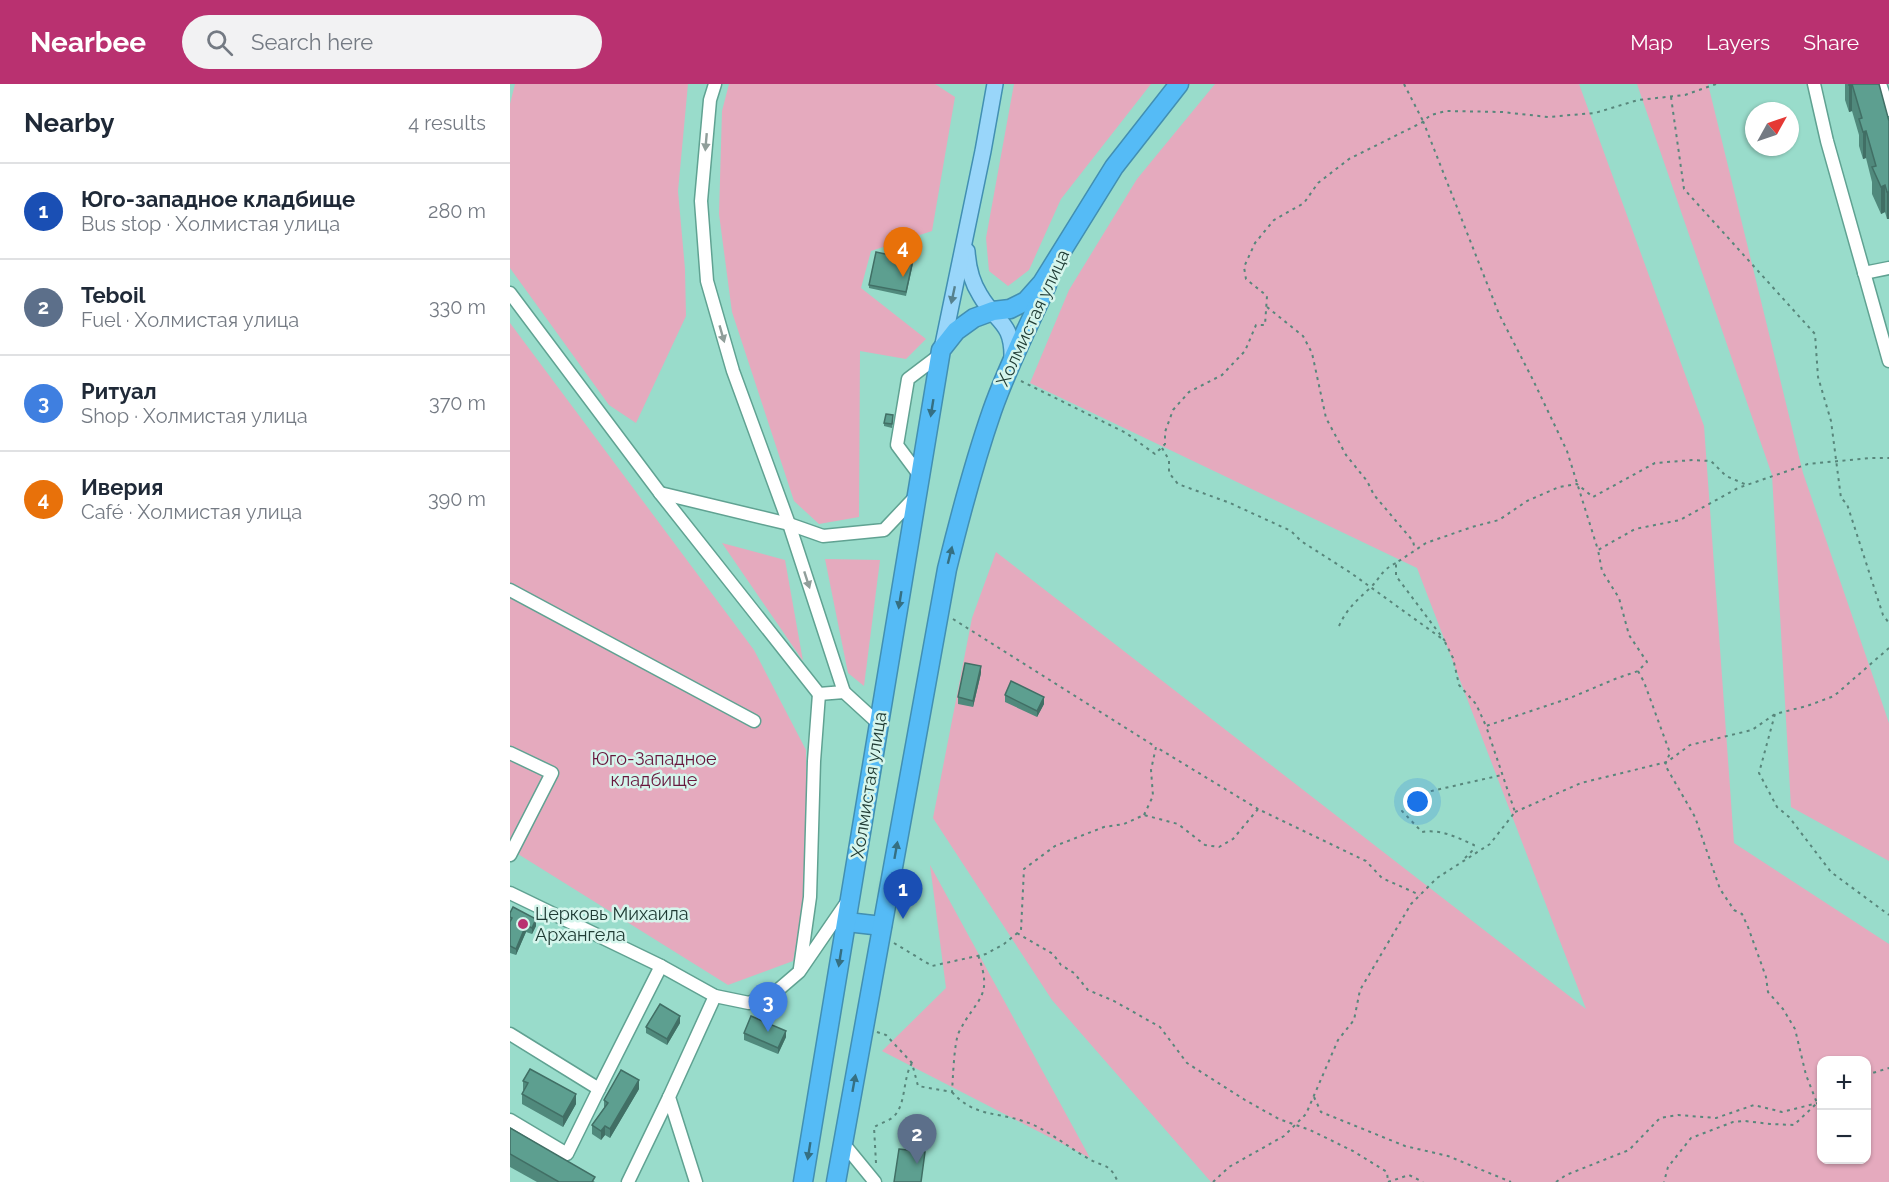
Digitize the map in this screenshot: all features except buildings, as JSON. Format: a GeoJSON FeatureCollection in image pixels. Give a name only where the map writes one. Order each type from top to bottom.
{"type":"FeatureCollection","features":[{"type":"Feature","properties":{"kind":"highway"},"geometry":{"type":"LineString","coordinates":[[1069,240],[1114,167],[1179,84]]}},
{"type":"Feature","properties":{"kind":"highway","name":"Холмистая улица"},"geometry":{"type":"LineString","coordinates":[[803,1182],[941,352],[956,331],[974,318],[993,311],[1010,309],[1026,301],[1042,283],[1069,240]]}},
{"type":"Feature","properties":{"kind":"highway","name":"Холмистая улица"},"geometry":{"type":"LineString","coordinates":[[836,1182],[939,610],[963,501],[992,410],[1009,367],[1069,240]]}},
{"type":"Feature","properties":{"kind":"highway"},"geometry":{"type":"LineString","coordinates":[[846,922],[881,930]]}},
{"type":"Feature","properties":{"kind":"main road"},"geometry":{"type":"LineString","coordinates":[[941,352],[995,84]]}},
{"type":"Feature","properties":{"kind":"main road"},"geometry":{"type":"LineString","coordinates":[[969,218],[967,251],[969,273],[981,296],[1004,324],[1012,342],[1009,367]]}},
{"type":"Feature","properties":{"kind":"lane"},"geometry":{"type":"LineString","coordinates":[[715,84],[710,100],[701,201],[707,281],[733,371],[789,524],[844,692],[879,724]]}},
{"type":"Feature","properties":{"kind":"lane"},"geometry":{"type":"LineString","coordinates":[[1814,84],[1889,362]]}},
{"type":"Feature","properties":{"kind":"lane"},"geometry":{"type":"LineString","coordinates":[[1880,84],[1889,110]]}},
{"type":"Feature","properties":{"kind":"lane"},"geometry":{"type":"LineString","coordinates":[[1864,273],[1889,268]]}},
{"type":"Feature","properties":{"kind":"lane"},"geometry":{"type":"LineString","coordinates":[[510,293],[660,493],[819,694],[814,761],[810,897],[800,972]]}},
{"type":"Feature","properties":{"kind":"lane"},"geometry":{"type":"LineString","coordinates":[[660,493],[789,524],[823,537],[884,530],[919,485],[897,445],[908,379],[941,352]]}},
{"type":"Feature","properties":{"kind":"lane"},"geometry":{"type":"LineString","coordinates":[[510,590],[754,721]]}},
{"type":"Feature","properties":{"kind":"lane"},"geometry":{"type":"LineString","coordinates":[[819,694],[844,692]]}},
{"type":"Feature","properties":{"kind":"lane"},"geometry":{"type":"LineString","coordinates":[[510,753],[552,773],[510,855]]}},
{"type":"Feature","properties":{"kind":"lane"},"geometry":{"type":"LineString","coordinates":[[510,893],[661,966],[715,996],[749,1003],[778,990],[800,972],[851,897]]}},
{"type":"Feature","properties":{"kind":"lane"},"geometry":{"type":"LineString","coordinates":[[510,1120],[567,1154],[661,966]]}},
{"type":"Feature","properties":{"kind":"lane"},"geometry":{"type":"LineString","coordinates":[[628,1182],[715,996]]}},
{"type":"Feature","properties":{"kind":"lane"},"geometry":{"type":"LineString","coordinates":[[510,1035],[599,1089]]}},
{"type":"Feature","properties":{"kind":"lane"},"geometry":{"type":"LineString","coordinates":[[669,1096],[696,1182]]}},
{"type":"Feature","properties":{"kind":"lane"},"geometry":{"type":"LineString","coordinates":[[843,1143],[875,1182]]}},
{"type":"Feature","properties":{"kind":"path"},"geometry":{"type":"LineString","coordinates":[[1404,84],[1423,122],[1498,314],[1567,451],[1598,550],[1602,571],[1619,598],[1629,635],[1647,662],[1638,671],[1570,699],[1486,726]]}},
{"type":"Feature","properties":{"kind":"path"},"geometry":{"type":"LineString","coordinates":[[1009,367],[1126,434],[1155,454],[1165,444],[1173,410],[1189,392],[1222,375],[1245,351],[1256,326],[1265,325],[1267,296],[1246,279],[1244,267],[1255,243],[1274,220],[1304,203],[1318,183],[1349,159],[1423,122],[1431,115],[1446,111],[1502,112],[1548,117],[1594,113],[1638,100],[1685,96],[1716,84]]}},
{"type":"Feature","properties":{"kind":"path"},"geometry":{"type":"LineString","coordinates":[[1671,97],[1684,189],[1815,334],[1818,377],[1831,421],[1841,498],[1847,504],[1883,615],[1889,623]]}},
{"type":"Feature","properties":{"kind":"path"},"geometry":{"type":"LineString","coordinates":[[1266,306],[1303,336],[1312,353],[1326,418],[1346,455],[1367,480],[1374,495],[1413,541],[1415,550]]}},
{"type":"Feature","properties":{"kind":"path"},"geometry":{"type":"LineString","coordinates":[[1162,447],[1169,460],[1168,473],[1178,484],[1230,503],[1291,531],[1301,541],[1445,641]]}},
{"type":"Feature","properties":{"kind":"path"},"geometry":{"type":"LineString","coordinates":[[1598,550],[1635,529],[1680,520],[1747,485],[1808,464],[1889,458]]}},
{"type":"Feature","properties":{"kind":"path"},"geometry":{"type":"LineString","coordinates":[[1339,626],[1351,606],[1370,588],[1385,568],[1426,543],[1499,519],[1527,501],[1559,487],[1577,484],[1593,497],[1655,463],[1693,460],[1711,461],[1726,476],[1747,485]]}},
{"type":"Feature","properties":{"kind":"path"},"geometry":{"type":"LineString","coordinates":[[1396,563],[1396,576],[1445,641],[1453,658],[1459,685],[1476,704],[1486,726],[1515,812]]}},
{"type":"Feature","properties":{"kind":"path"},"geometry":{"type":"LineString","coordinates":[[939,610],[1156,747],[1258,808],[1366,861],[1382,878],[1420,895]]}},
{"type":"Feature","properties":{"kind":"path"},"geometry":{"type":"LineString","coordinates":[[1213,1182],[1229,1167],[1284,1136],[1306,1114],[1338,1040],[1354,1020],[1360,990],[1411,904],[1437,878],[1490,844],[1515,812],[1581,783],[1667,762],[1690,745],[1752,730],[1774,714],[1807,706],[1834,696],[1889,648]]}},
{"type":"Feature","properties":{"kind":"path"},"geometry":{"type":"LineString","coordinates":[[1638,671],[1670,753],[1665,765],[1695,817],[1720,889],[1734,910],[1742,914],[1748,927],[1766,977],[1768,992],[1783,1009],[1795,1029],[1806,1075],[1817,1103]]}},
{"type":"Feature","properties":{"kind":"path"},"geometry":{"type":"LineString","coordinates":[[1774,714],[1759,773],[1777,807],[1789,817],[1831,872],[1889,915]]}},
{"type":"Feature","properties":{"kind":"path"},"geometry":{"type":"LineString","coordinates":[[1144,815],[1153,796],[1151,770],[1156,747]]}},
{"type":"Feature","properties":{"kind":"path"},"geometry":{"type":"LineString","coordinates":[[1461,863],[1472,851],[1474,844],[1433,830],[1422,832],[1402,811],[1403,808],[1427,792],[1502,775]]}},
{"type":"Feature","properties":{"kind":"path"},"geometry":{"type":"LineString","coordinates":[[881,930],[932,966],[986,954],[1004,944],[1021,930],[1024,869],[1055,846],[1104,827],[1124,824],[1144,815],[1178,824],[1205,845],[1219,847],[1233,839],[1258,808]]}},
{"type":"Feature","properties":{"kind":"path"},"geometry":{"type":"LineString","coordinates":[[1017,933],[1053,954],[1061,965],[1074,973],[1088,990],[1160,1026],[1187,1063],[1245,1100],[1294,1126],[1310,1130],[1353,1151],[1387,1172],[1388,1182],[1409,1175],[1423,1182]]}},
{"type":"Feature","properties":{"kind":"path"},"geometry":{"type":"LineString","coordinates":[[952,1092],[958,1033],[984,994],[983,969],[978,955]]}},
{"type":"Feature","properties":{"kind":"path"},"geometry":{"type":"LineString","coordinates":[[864,1028],[886,1035],[912,1063],[918,1086],[952,1092],[962,1103],[981,1112],[1024,1121],[1050,1134],[1096,1163],[1107,1166],[1118,1182]]}},
{"type":"Feature","properties":{"kind":"path"},"geometry":{"type":"LineString","coordinates":[[875,1182],[877,1152],[874,1127],[893,1117],[899,1110],[906,1073],[912,1063]]}},
{"type":"Feature","properties":{"kind":"path"},"geometry":{"type":"LineString","coordinates":[[1871,1073],[1889,1068]]}},
{"type":"Feature","properties":{"kind":"path"},"geometry":{"type":"LineString","coordinates":[[1314,1097],[1321,1112],[1405,1146],[1448,1156],[1511,1182]]}},
{"type":"Feature","properties":{"kind":"path"},"geometry":{"type":"LineString","coordinates":[[1556,1182],[1566,1175],[1629,1150],[1660,1118],[1678,1115],[1716,1118],[1754,1105],[1782,1112],[1817,1103]]}},
{"type":"Feature","properties":{"kind":"path"},"geometry":{"type":"LineString","coordinates":[[1664,1182],[1668,1167],[1691,1138],[1733,1122],[1745,1120],[1794,1125],[1817,1103]]}},
{"type":"Feature","properties":{"kind":"green space"},"geometry":{"type":"Polygon","coordinates":[[[515,84],[688,84],[678,191],[685,269],[686,316],[636,423],[609,405],[510,268],[510,104],[515,84]]]}},
{"type":"Feature","properties":{"kind":"green space"},"geometry":{"type":"Polygon","coordinates":[[[729,84],[935,84],[955,97],[932,231],[871,251],[861,288],[926,339],[906,359],[860,351],[859,517],[819,524],[794,501],[732,312],[719,214],[722,111],[729,84]]]}},
{"type":"Feature","properties":{"kind":"green space"},"geometry":{"type":"Polygon","coordinates":[[[1014,84],[1151,84],[1061,199],[1029,270],[1008,286],[989,271],[986,238],[1014,84]]]}},
{"type":"Feature","properties":{"kind":"green space"},"geometry":{"type":"Polygon","coordinates":[[[1215,84],[1579,84],[1704,426],[1734,843],[1889,944],[1889,1182],[1211,1182],[1052,1000],[933,818],[972,618],[996,552],[1586,1009],[1417,568],[1030,383],[1069,290],[1137,179],[1215,84]]]}},
{"type":"Feature","properties":{"kind":"green space"},"geometry":{"type":"Polygon","coordinates":[[[1637,84],[1708,84],[1803,473],[1889,723],[1889,861],[1791,807],[1772,475],[1637,84]]]}},
{"type":"Feature","properties":{"kind":"green space","name":"Юго-Западное кладбище"},"geometry":{"type":"Polygon","coordinates":[[[510,323],[754,650],[806,750],[807,887],[793,961],[728,985],[510,849],[510,323]]]}},
{"type":"Feature","properties":{"kind":"green space"},"geometry":{"type":"Polygon","coordinates":[[[722,543],[785,560],[803,661],[722,543]]]}},
{"type":"Feature","properties":{"kind":"green space"},"geometry":{"type":"Polygon","coordinates":[[[825,559],[880,560],[864,686],[848,673],[825,559]]]}},
{"type":"Feature","properties":{"kind":"green space"},"geometry":{"type":"Polygon","coordinates":[[[930,865],[1090,1158],[882,1051],[946,988],[930,865]]]}},
{"type":"Feature","properties":{"kind":"place","name":"Иверия"},"geometry":{"type":"Point","coordinates":[903,277]}},
{"type":"Feature","properties":{"kind":"place","name":"Юго-западное кладбище"},"geometry":{"type":"Point","coordinates":[903,919]}},
{"type":"Feature","properties":{"kind":"place","name":"Церковь Михаила Архангела"},"geometry":{"type":"Point","coordinates":[523,924]}},
{"type":"Feature","properties":{"kind":"place","name":"Ритуал"},"geometry":{"type":"Point","coordinates":[768,1032]}},
{"type":"Feature","properties":{"kind":"place","name":"Teboil"},"geometry":{"type":"Point","coordinates":[917,1164]}}]}
